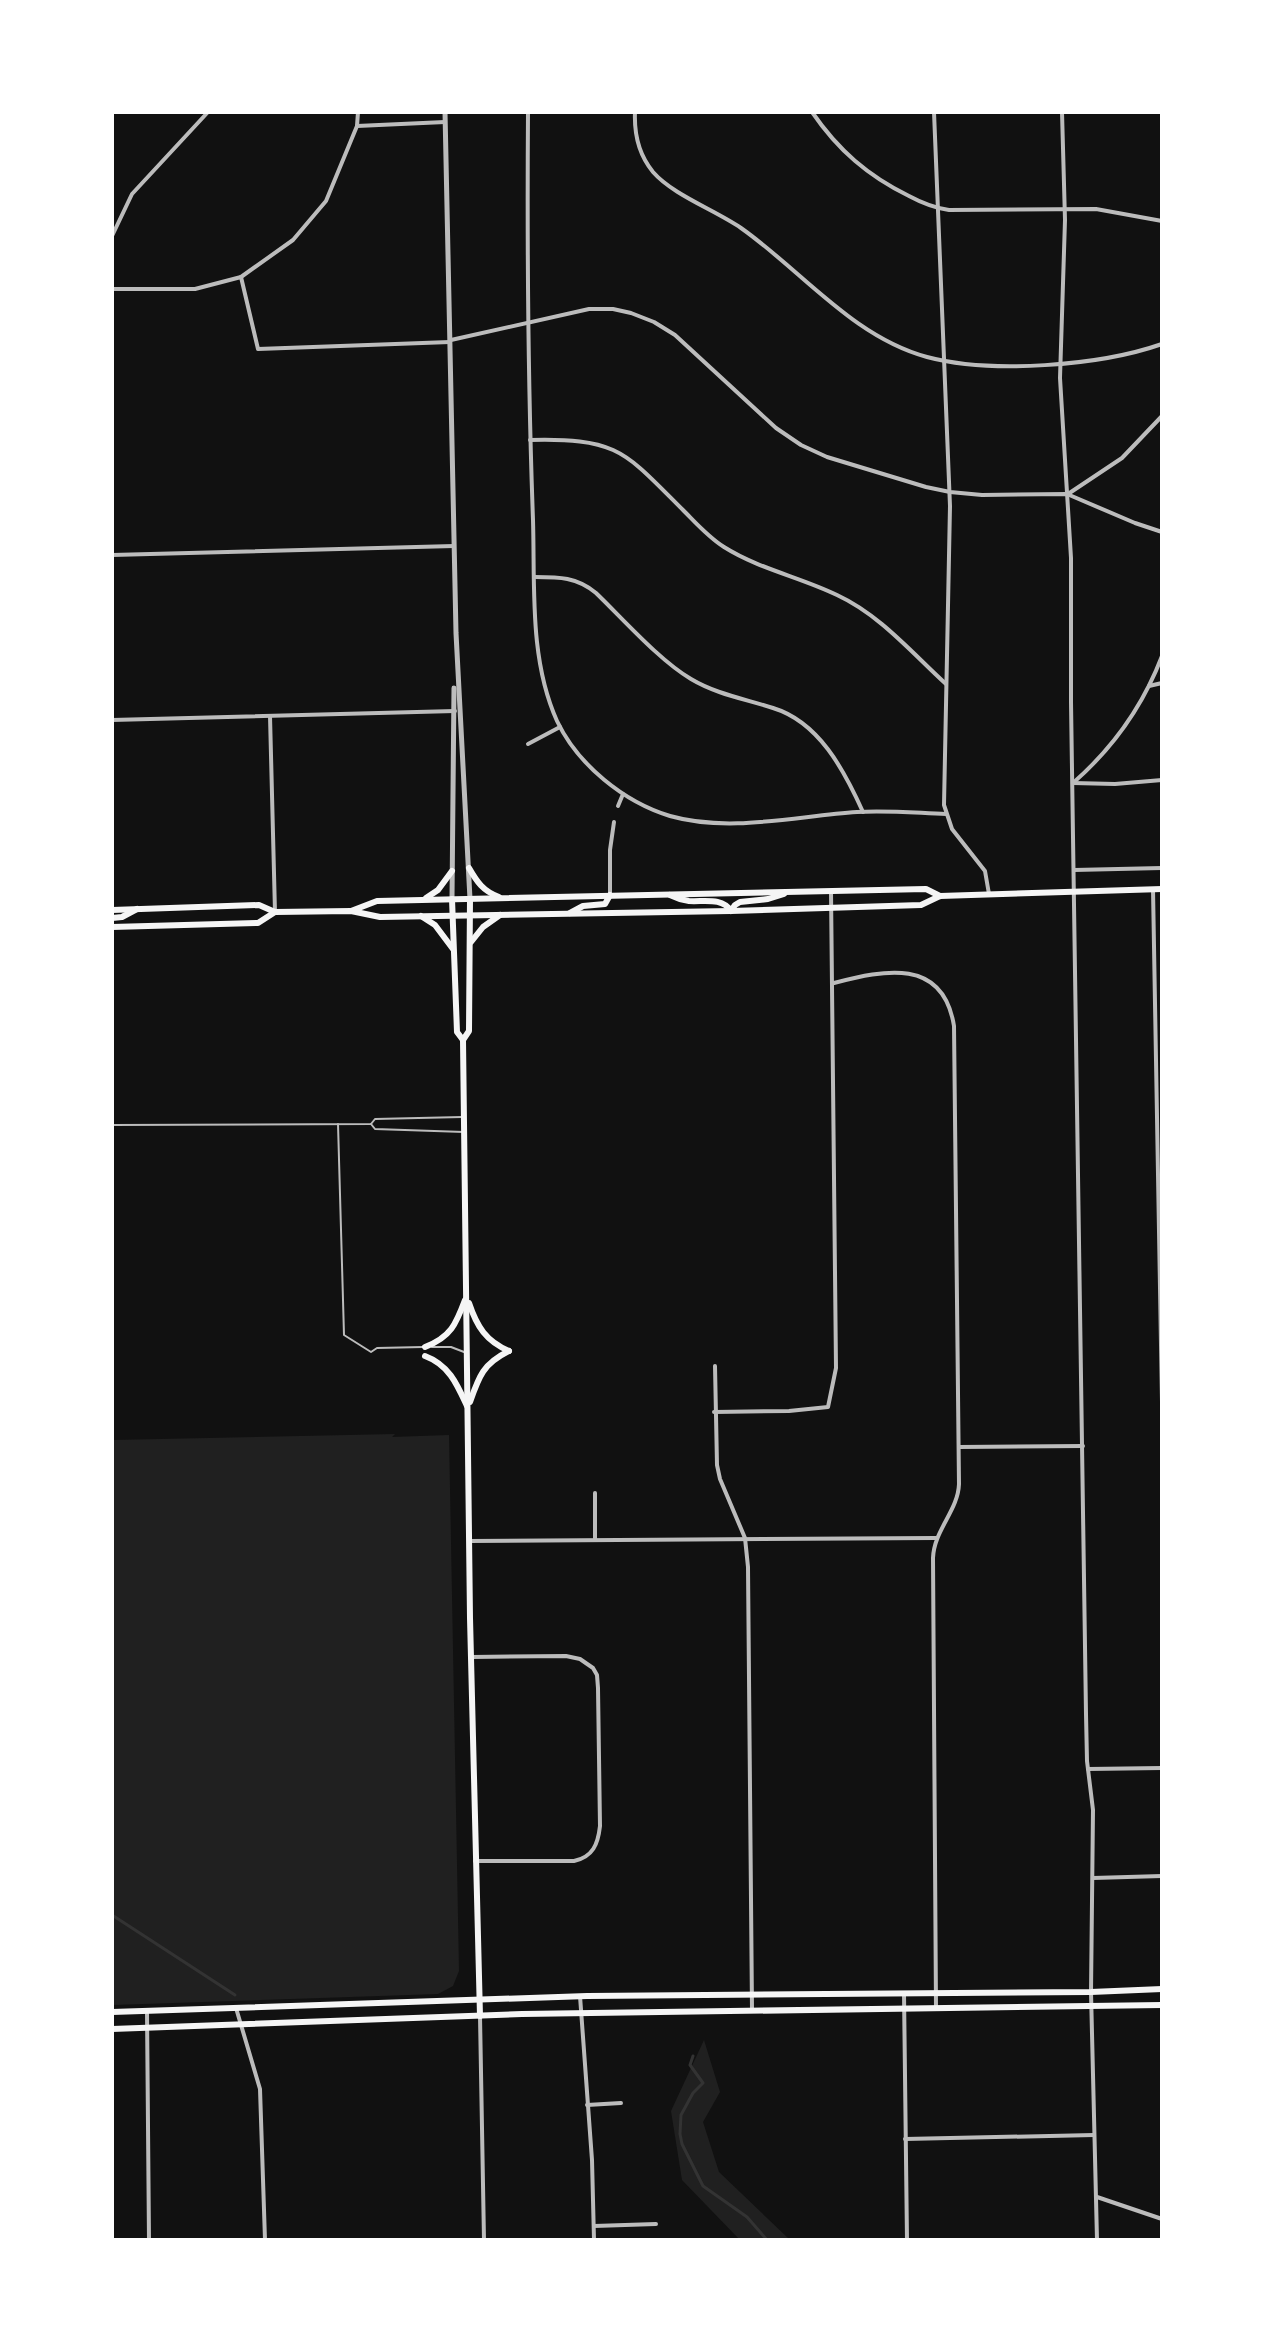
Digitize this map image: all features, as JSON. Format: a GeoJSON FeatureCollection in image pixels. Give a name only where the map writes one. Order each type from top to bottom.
{"type":"FeatureCollection","features":[{"type":"Feature","properties":{"kind":"main road"},"geometry":{"type":"LineString","coordinates":[[469,868],[476,881],[487,892],[502,898]]}},
{"type":"Feature","properties":{"kind":"main road"},"geometry":{"type":"LineString","coordinates":[[422,900],[438,890],[452,871]]}},
{"type":"Feature","properties":{"kind":"main road"},"geometry":{"type":"LineString","coordinates":[[351,910],[376,901],[610,895],[926,889],[940,896]]}},
{"type":"Feature","properties":{"kind":"main road"},"geometry":{"type":"LineString","coordinates":[[112,910],[259,905],[275,912],[351,910],[380,917],[732,911],[921,905],[940,896],[1161,889]]}},
{"type":"Feature","properties":{"kind":"main road"},"geometry":{"type":"LineString","coordinates":[[732,911],[735,904],[740,902],[768,899],[791,891]]}},
{"type":"Feature","properties":{"kind":"main road"},"geometry":{"type":"LineString","coordinates":[[666,894],[689,901],[716,901],[727,905],[732,911]]}},
{"type":"Feature","properties":{"kind":"main road"},"geometry":{"type":"LineString","coordinates":[[569,913],[583,906],[606,903],[610,895]]}},
{"type":"Feature","properties":{"kind":"main road"},"geometry":{"type":"LineString","coordinates":[[452,899],[457,1032],[463,1040]]}},
{"type":"Feature","properties":{"kind":"main road"},"geometry":{"type":"LineString","coordinates":[[470,899],[469,1031],[463,1040],[471,1657],[480,2016]]}},
{"type":"Feature","properties":{"kind":"main road"},"geometry":{"type":"LineString","coordinates":[[112,918],[122,918],[137,909]]}},
{"type":"Feature","properties":{"kind":"main road"},"geometry":{"type":"LineString","coordinates":[[112,927],[258,923],[275,912]]}},
{"type":"Feature","properties":{"kind":"main road"},"geometry":{"type":"LineString","coordinates":[[471,943],[483,927],[502,914]]}},
{"type":"Feature","properties":{"kind":"main road"},"geometry":{"type":"LineString","coordinates":[[420,916],[435,925],[454,950]]}},
{"type":"Feature","properties":{"kind":"main road"},"geometry":{"type":"LineString","coordinates":[[425,1347],[447,1336],[467,1297]]}},
{"type":"Feature","properties":{"kind":"main road"},"geometry":{"type":"LineString","coordinates":[[467,1297],[474,1319],[483,1334],[495,1345],[509,1351],[492,1359],[484,1368],[468,1409]]}},
{"type":"Feature","properties":{"kind":"main road"},"geometry":{"type":"LineString","coordinates":[[425,1356],[445,1366],[456,1382],[468,1409]]}},
{"type":"Feature","properties":{"kind":"main road"},"geometry":{"type":"LineString","coordinates":[[112,2012],[580,1996],[1091,1992],[1161,1989]]}},
{"type":"Feature","properties":{"kind":"main road"},"geometry":{"type":"LineString","coordinates":[[112,2029],[582,2013],[1161,2006]]}},
{"type":"Feature","properties":{"kind":"street"},"geometry":{"type":"LineString","coordinates":[[112,236],[132,194],[208,112]]}},
{"type":"Feature","properties":{"kind":"street"},"geometry":{"type":"LineString","coordinates":[[112,289],[195,289],[241,277],[293,240],[326,201],[357,126],[358,112]]}},
{"type":"Feature","properties":{"kind":"street"},"geometry":{"type":"LineString","coordinates":[[445,112],[457,711],[452,899]]}},
{"type":"Feature","properties":{"kind":"street"},"geometry":{"type":"LineString","coordinates":[[528,112],[527,324],[535,577],[540,665],[547,693],[560,727],[593,769],[623,794],[666,814],[706,822],[738,823],[863,812],[946,814]]}},
{"type":"Feature","properties":{"kind":"street"},"geometry":{"type":"LineString","coordinates":[[635,112],[635,133],[640,150],[648,165],[665,182],[743,229],[848,315],[874,334],[903,348],[943,360],[993,364],[1059,363],[1103,359],[1161,344]]}},
{"type":"Feature","properties":{"kind":"street"},"geometry":{"type":"LineString","coordinates":[[812,112],[831,138],[858,165],[891,187],[937,208],[1110,211],[1161,221]]}},
{"type":"Feature","properties":{"kind":"street"},"geometry":{"type":"LineString","coordinates":[[934,112],[950,492],[944,803],[954,832],[985,871],[989,894]]}},
{"type":"Feature","properties":{"kind":"street"},"geometry":{"type":"LineString","coordinates":[[1062,112],[1065,209],[1059,363],[1072,586],[1072,783],[1088,1769],[1093,1810],[1091,1992],[1097,2240]]}},
{"type":"Feature","properties":{"kind":"street"},"geometry":{"type":"LineString","coordinates":[[357,126],[445,122]]}},
{"type":"Feature","properties":{"kind":"street"},"geometry":{"type":"LineString","coordinates":[[241,277],[258,350],[451,341],[593,309],[617,310],[640,316],[658,324],[679,338],[768,421],[801,445],[831,458],[950,492],[982,495],[1067,494],[1161,532]]}},
{"type":"Feature","properties":{"kind":"street"},"geometry":{"type":"LineString","coordinates":[[1067,494],[1122,458],[1161,416]]}},
{"type":"Feature","properties":{"kind":"street"},"geometry":{"type":"LineString","coordinates":[[530,440],[582,440],[606,446],[624,454],[643,468],[717,543],[754,563],[847,600],[893,632],[946,685]]}},
{"type":"Feature","properties":{"kind":"street"},"geometry":{"type":"LineString","coordinates":[[112,555],[454,546]]}},
{"type":"Feature","properties":{"kind":"street"},"geometry":{"type":"LineString","coordinates":[[535,577],[569,578],[583,583],[596,592],[672,666],[688,677],[722,693],[778,709],[800,721],[828,750],[863,812]]}},
{"type":"Feature","properties":{"kind":"street"},"geometry":{"type":"LineString","coordinates":[[1072,783],[1114,742],[1135,712],[1161,656]]}},
{"type":"Feature","properties":{"kind":"street"},"geometry":{"type":"LineString","coordinates":[[1149,686],[1161,683]]}},
{"type":"Feature","properties":{"kind":"street"},"geometry":{"type":"LineString","coordinates":[[112,720],[457,711]]}},
{"type":"Feature","properties":{"kind":"street"},"geometry":{"type":"LineString","coordinates":[[457,711],[470,899]]}},
{"type":"Feature","properties":{"kind":"street"},"geometry":{"type":"LineString","coordinates":[[270,716],[275,912]]}},
{"type":"Feature","properties":{"kind":"street"},"geometry":{"type":"LineString","coordinates":[[528,744],[560,727]]}},
{"type":"Feature","properties":{"kind":"street"},"geometry":{"type":"LineString","coordinates":[[1072,783],[1121,784],[1161,780]]}},
{"type":"Feature","properties":{"kind":"street"},"geometry":{"type":"LineString","coordinates":[[618,806],[623,794]]}},
{"type":"Feature","properties":{"kind":"street"},"geometry":{"type":"LineString","coordinates":[[610,895],[610,857],[614,822]]}},
{"type":"Feature","properties":{"kind":"street"},"geometry":{"type":"LineString","coordinates":[[1074,870],[1161,868]]}},
{"type":"Feature","properties":{"kind":"street"},"geometry":{"type":"LineString","coordinates":[[1153,889],[1161,1402]]}},
{"type":"Feature","properties":{"kind":"street"},"geometry":{"type":"LineString","coordinates":[[714,1412],[789,1411],[828,1407],[836,1368],[834,983],[831,891]]}},
{"type":"Feature","properties":{"kind":"street"},"geometry":{"type":"LineString","coordinates":[[834,983],[885,972],[904,972],[916,975],[938,990],[949,1006],[953,1019],[959,1447],[958,1496],[936,1539],[933,1558],[936,2010]]}},
{"type":"Feature","properties":{"kind":"street"},"geometry":{"type":"LineString","coordinates":[[715,1366],[714,1412],[718,1472],[745,1538],[749,1608],[752,2011]]}},
{"type":"Feature","properties":{"kind":"street"},"geometry":{"type":"LineString","coordinates":[[959,1447],[1083,1446]]}},
{"type":"Feature","properties":{"kind":"street"},"geometry":{"type":"LineString","coordinates":[[595,1493],[596,1540]]}},
{"type":"Feature","properties":{"kind":"street"},"geometry":{"type":"LineString","coordinates":[[469,1541],[745,1538],[936,1539]]}},
{"type":"Feature","properties":{"kind":"street"},"geometry":{"type":"LineString","coordinates":[[471,1657],[558,1656],[580,1659],[590,1665],[597,1675],[599,1710],[600,1826],[598,1841],[593,1851],[586,1857],[574,1861],[475,1861]]}},
{"type":"Feature","properties":{"kind":"street"},"geometry":{"type":"LineString","coordinates":[[1088,1769],[1161,1768]]}},
{"type":"Feature","properties":{"kind":"street"},"geometry":{"type":"LineString","coordinates":[[1093,1878],[1161,1876]]}},
{"type":"Feature","properties":{"kind":"street"},"geometry":{"type":"LineString","coordinates":[[904,1993],[907,2240]]}},
{"type":"Feature","properties":{"kind":"street"},"geometry":{"type":"LineString","coordinates":[[580,1996],[592,2160],[594,2240]]}},
{"type":"Feature","properties":{"kind":"street"},"geometry":{"type":"LineString","coordinates":[[235,2008],[260,2089],[265,2240]]}},
{"type":"Feature","properties":{"kind":"street"},"geometry":{"type":"LineString","coordinates":[[147,2011],[149,2240]]}},
{"type":"Feature","properties":{"kind":"street"},"geometry":{"type":"LineString","coordinates":[[480,2016],[484,2240]]}},
{"type":"Feature","properties":{"kind":"street"},"geometry":{"type":"LineString","coordinates":[[587,2105],[621,2103]]}},
{"type":"Feature","properties":{"kind":"street"},"geometry":{"type":"LineString","coordinates":[[905,2139],[1094,2135]]}},
{"type":"Feature","properties":{"kind":"street"},"geometry":{"type":"LineString","coordinates":[[1096,2197],[1161,2219]]}},
{"type":"Feature","properties":{"kind":"street"},"geometry":{"type":"LineString","coordinates":[[594,2226],[656,2224]]}},
{"type":"Feature","properties":{"kind":"lane"},"geometry":{"type":"LineString","coordinates":[[112,1125],[370,1124],[375,1119],[464,1117]]}},
{"type":"Feature","properties":{"kind":"lane"},"geometry":{"type":"LineString","coordinates":[[339,1124],[344,1335],[371,1352],[377,1347],[451,1347],[467,1353]]}},
{"type":"Feature","properties":{"kind":"lane"},"geometry":{"type":"LineString","coordinates":[[370,1124],[375,1129],[464,1132]]}},
{"type":"Feature","properties":{"kind":"shaded area"},"geometry":{"type":"Polygon","coordinates":[[[395,1434],[392,1437],[449,1435],[459,1971],[453,1986],[438,1994],[113,2005],[113,1440],[395,1434]]]}},
{"type":"Feature","properties":{"kind":"shaded area"},"geometry":{"type":"Polygon","coordinates":[[[704,2040],[720,2092],[703,2122],[719,2172],[789,2239],[739,2239],[682,2180],[671,2111],[704,2040]]]}},
{"type":"Feature","properties":{"kind":"waterway"},"geometry":{"type":"LineString","coordinates":[[112,1915],[235,1995]]}},
{"type":"Feature","properties":{"kind":"waterway"},"geometry":{"type":"LineString","coordinates":[[693,2056],[690,2065],[703,2083],[693,2093],[681,2115],[682,2144],[703,2186],[747,2217],[767,2240]]}}]}
